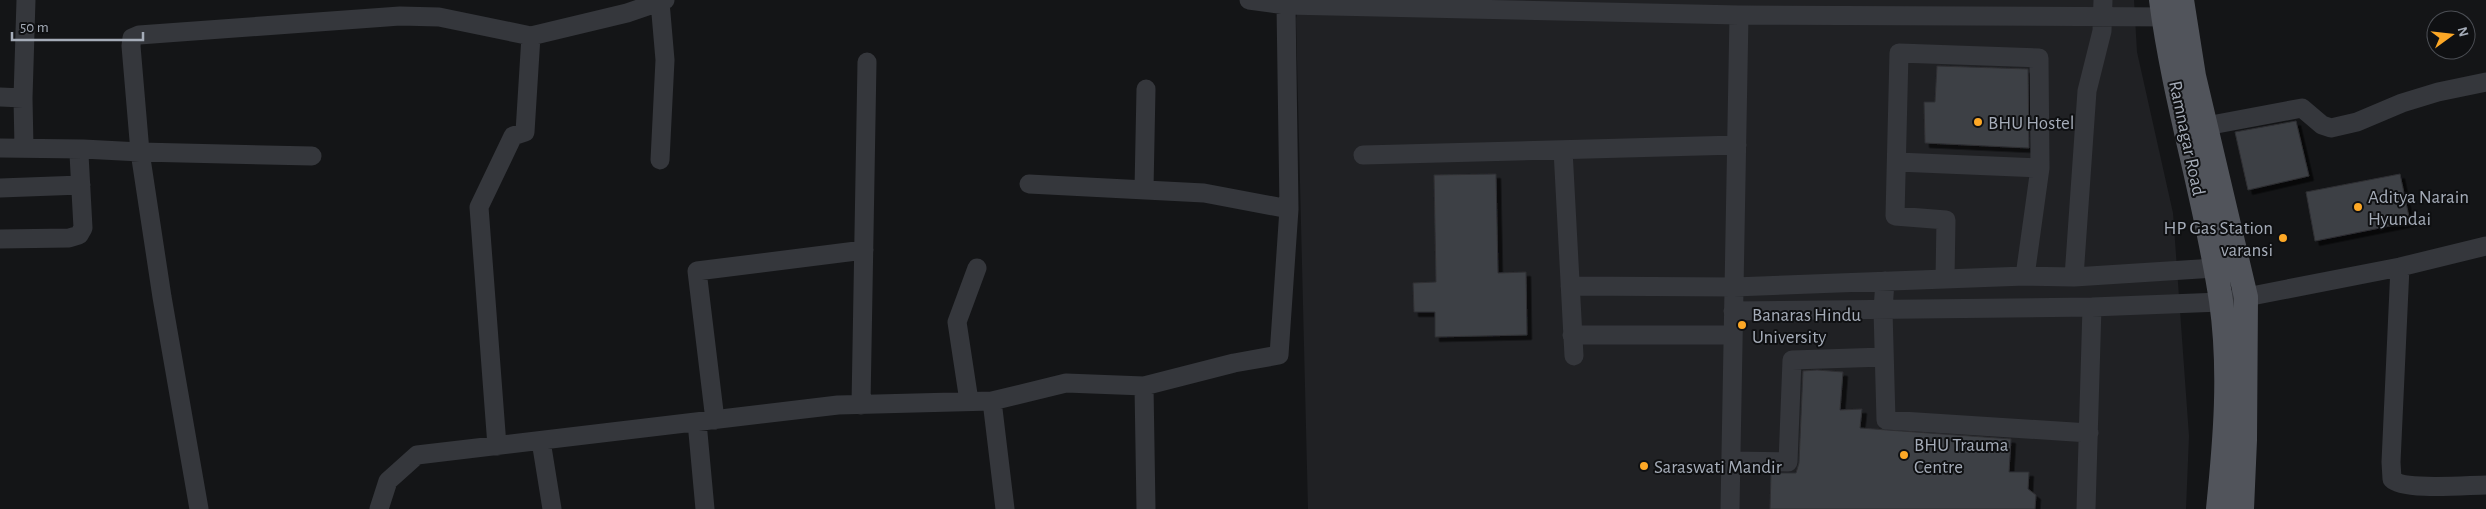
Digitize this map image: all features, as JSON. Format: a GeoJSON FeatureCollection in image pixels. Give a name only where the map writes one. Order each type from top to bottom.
{"type":"FeatureCollection","features":[{"type":"Feature","properties":{"kind":"main road"},"geometry":{"type":"LineString","coordinates":[[2173,8],[2206,126],[2246,297],[2226,428],[2218,509]]}},
{"type":"Feature","properties":{"kind":"main road","name":"Ramnagar Road"},"geometry":{"type":"LineString","coordinates":[[2173,8],[2221,302],[2236,364],[2242,509]]}},
{"type":"Feature","properties":{"kind":"street"},"geometry":{"type":"LineString","coordinates":[[24,148],[23,98],[26,0]]}},
{"type":"Feature","properties":{"kind":"street"},"geometry":{"type":"LineString","coordinates":[[1249,0],[1295,3],[1739,15],[2173,8]]}},
{"type":"Feature","properties":{"kind":"street"},"geometry":{"type":"LineString","coordinates":[[199,509],[162,297],[140,152],[131,46],[132,38],[139,35],[400,16],[439,17],[530,36],[627,14],[662,1],[665,60],[660,160]]}},
{"type":"Feature","properties":{"kind":"street"},"geometry":{"type":"LineString","coordinates":[[379,509],[388,481],[417,456],[838,405],[992,401],[1066,383],[1144,386],[1234,363],[1279,356],[1289,209],[1295,3]]}},
{"type":"Feature","properties":{"kind":"street"},"geometry":{"type":"LineString","coordinates":[[2074,277],[2087,90],[2102,32],[2103,8]]}},
{"type":"Feature","properties":{"kind":"street"},"geometry":{"type":"LineString","coordinates":[[1730,509],[1739,15]]}},
{"type":"Feature","properties":{"kind":"street"},"geometry":{"type":"LineString","coordinates":[[497,446],[479,206],[513,136],[525,132],[530,36]]}},
{"type":"Feature","properties":{"kind":"street"},"geometry":{"type":"LineString","coordinates":[[1945,279],[1946,220],[1895,216],[1899,53],[2038,58],[2040,168],[2025,276]]}},
{"type":"Feature","properties":{"kind":"street"},"geometry":{"type":"LineString","coordinates":[[861,405],[868,62]]}},
{"type":"Feature","properties":{"kind":"street"},"geometry":{"type":"LineString","coordinates":[[2206,126],[2302,108],[2322,125],[2331,128],[2357,122],[2402,103],[2438,92],[2486,82]]}},
{"type":"Feature","properties":{"kind":"street"},"geometry":{"type":"LineString","coordinates":[[1144,189],[1146,89]]}},
{"type":"Feature","properties":{"kind":"street"},"geometry":{"type":"LineString","coordinates":[[0,96],[23,98]]}},
{"type":"Feature","properties":{"kind":"street"},"geometry":{"type":"LineString","coordinates":[[1363,155],[1737,145]]}},
{"type":"Feature","properties":{"kind":"street"},"geometry":{"type":"LineString","coordinates":[[0,148],[312,156]]}},
{"type":"Feature","properties":{"kind":"street"},"geometry":{"type":"LineString","coordinates":[[0,239],[69,238],[79,235],[83,228],[80,154],[83,149]]}},
{"type":"Feature","properties":{"kind":"street"},"geometry":{"type":"LineString","coordinates":[[1563,150],[1574,356]]}},
{"type":"Feature","properties":{"kind":"street"},"geometry":{"type":"LineString","coordinates":[[1896,162],[2040,168]]}},
{"type":"Feature","properties":{"kind":"street"},"geometry":{"type":"LineString","coordinates":[[1028,184],[1204,193],[1289,209]]}},
{"type":"Feature","properties":{"kind":"street"},"geometry":{"type":"LineString","coordinates":[[0,188],[81,185]]}},
{"type":"Feature","properties":{"kind":"street"},"geometry":{"type":"LineString","coordinates":[[1734,311],[2092,307],[2221,302],[2400,267],[2486,246]]}},
{"type":"Feature","properties":{"kind":"street"},"geometry":{"type":"LineString","coordinates":[[715,420],[697,271],[864,250]]}},
{"type":"Feature","properties":{"kind":"street"},"geometry":{"type":"LineString","coordinates":[[2400,267],[2391,452],[2392,479],[2395,482],[2408,485],[2486,485]]}},
{"type":"Feature","properties":{"kind":"street"},"geometry":{"type":"LineString","coordinates":[[968,401],[957,322],[977,268]]}},
{"type":"Feature","properties":{"kind":"street"},"geometry":{"type":"LineString","coordinates":[[1570,286],[1734,287],[2025,276],[2074,277],[2215,268]]}},
{"type":"Feature","properties":{"kind":"street"},"geometry":{"type":"LineString","coordinates":[[1885,281],[1883,310],[1886,420],[2088,433]]}},
{"type":"Feature","properties":{"kind":"street"},"geometry":{"type":"LineString","coordinates":[[2086,509],[2092,307]]}},
{"type":"Feature","properties":{"kind":"street"},"geometry":{"type":"LineString","coordinates":[[1572,335],[1733,335]]}},
{"type":"Feature","properties":{"kind":"street"},"geometry":{"type":"LineString","coordinates":[[1731,461],[1788,462],[1792,360],[1884,357]]}},
{"type":"Feature","properties":{"kind":"street"},"geometry":{"type":"LineString","coordinates":[[1144,386],[1146,509]]}},
{"type":"Feature","properties":{"kind":"street"},"geometry":{"type":"LineString","coordinates":[[992,401],[1005,509]]}},
{"type":"Feature","properties":{"kind":"street"},"geometry":{"type":"LineString","coordinates":[[696,422],[705,509]]}},
{"type":"Feature","properties":{"kind":"street"},"geometry":{"type":"LineString","coordinates":[[541,441],[552,509]]}},
{"type":"Feature","properties":{"kind":"shaded area","name":"Banaras Hindu University"},"geometry":{"type":"Polygon","coordinates":[[[1299,0],[2134,0],[2137,52],[2173,213],[2189,436],[2186,509],[1308,509],[1296,19],[1299,0]]]}},
{"type":"Feature","properties":{"kind":"building","name":"BHU Hostel"},"geometry":{"type":"Polygon","coordinates":[[[1937,66],[2028,69],[2029,148],[1925,143],[1924,102],[1935,102],[1937,66]]]}},
{"type":"Feature","properties":{"kind":"building"},"geometry":{"type":"Polygon","coordinates":[[[2296,121],[2309,176],[2248,190],[2235,132],[2296,121]]]}},
{"type":"Feature","properties":{"kind":"building"},"geometry":{"type":"Polygon","coordinates":[[[1496,174],[1498,273],[1526,272],[1527,335],[1435,337],[1435,312],[1414,312],[1413,283],[1436,282],[1434,175],[1496,174]]]}},
{"type":"Feature","properties":{"kind":"building","name":"Aditya Narain Hyundai"},"geometry":{"type":"Polygon","coordinates":[[[2400,174],[2410,222],[2315,241],[2306,192],[2400,174]]]}},
{"type":"Feature","properties":{"kind":"building","name":"BHU Trauma Centre"},"geometry":{"type":"Polygon","coordinates":[[[1803,371],[1843,372],[1840,410],[1862,409],[1860,428],[2011,439],[2009,472],[2029,472],[2028,489],[2036,495],[2035,509],[1770,509],[1771,473],[1796,473],[1799,463],[1803,371]]]}},
{"type":"Feature","properties":{"kind":"place","name":"BHU Hostel"},"geometry":{"type":"Point","coordinates":[1978,122]}},
{"type":"Feature","properties":{"kind":"place","name":"Aditya Narain Hyundai"},"geometry":{"type":"Point","coordinates":[2358,207]}},
{"type":"Feature","properties":{"kind":"place","name":"HP Gas Station varansi"},"geometry":{"type":"Point","coordinates":[2283,238]}},
{"type":"Feature","properties":{"kind":"place","name":"Banaras Hindu University"},"geometry":{"type":"Point","coordinates":[1742,325]}},
{"type":"Feature","properties":{"kind":"place","name":"BHU Trauma Centre"},"geometry":{"type":"Point","coordinates":[1904,455]}},
{"type":"Feature","properties":{"kind":"place","name":"Saraswati Mandir"},"geometry":{"type":"Point","coordinates":[1644,466]}}]}
